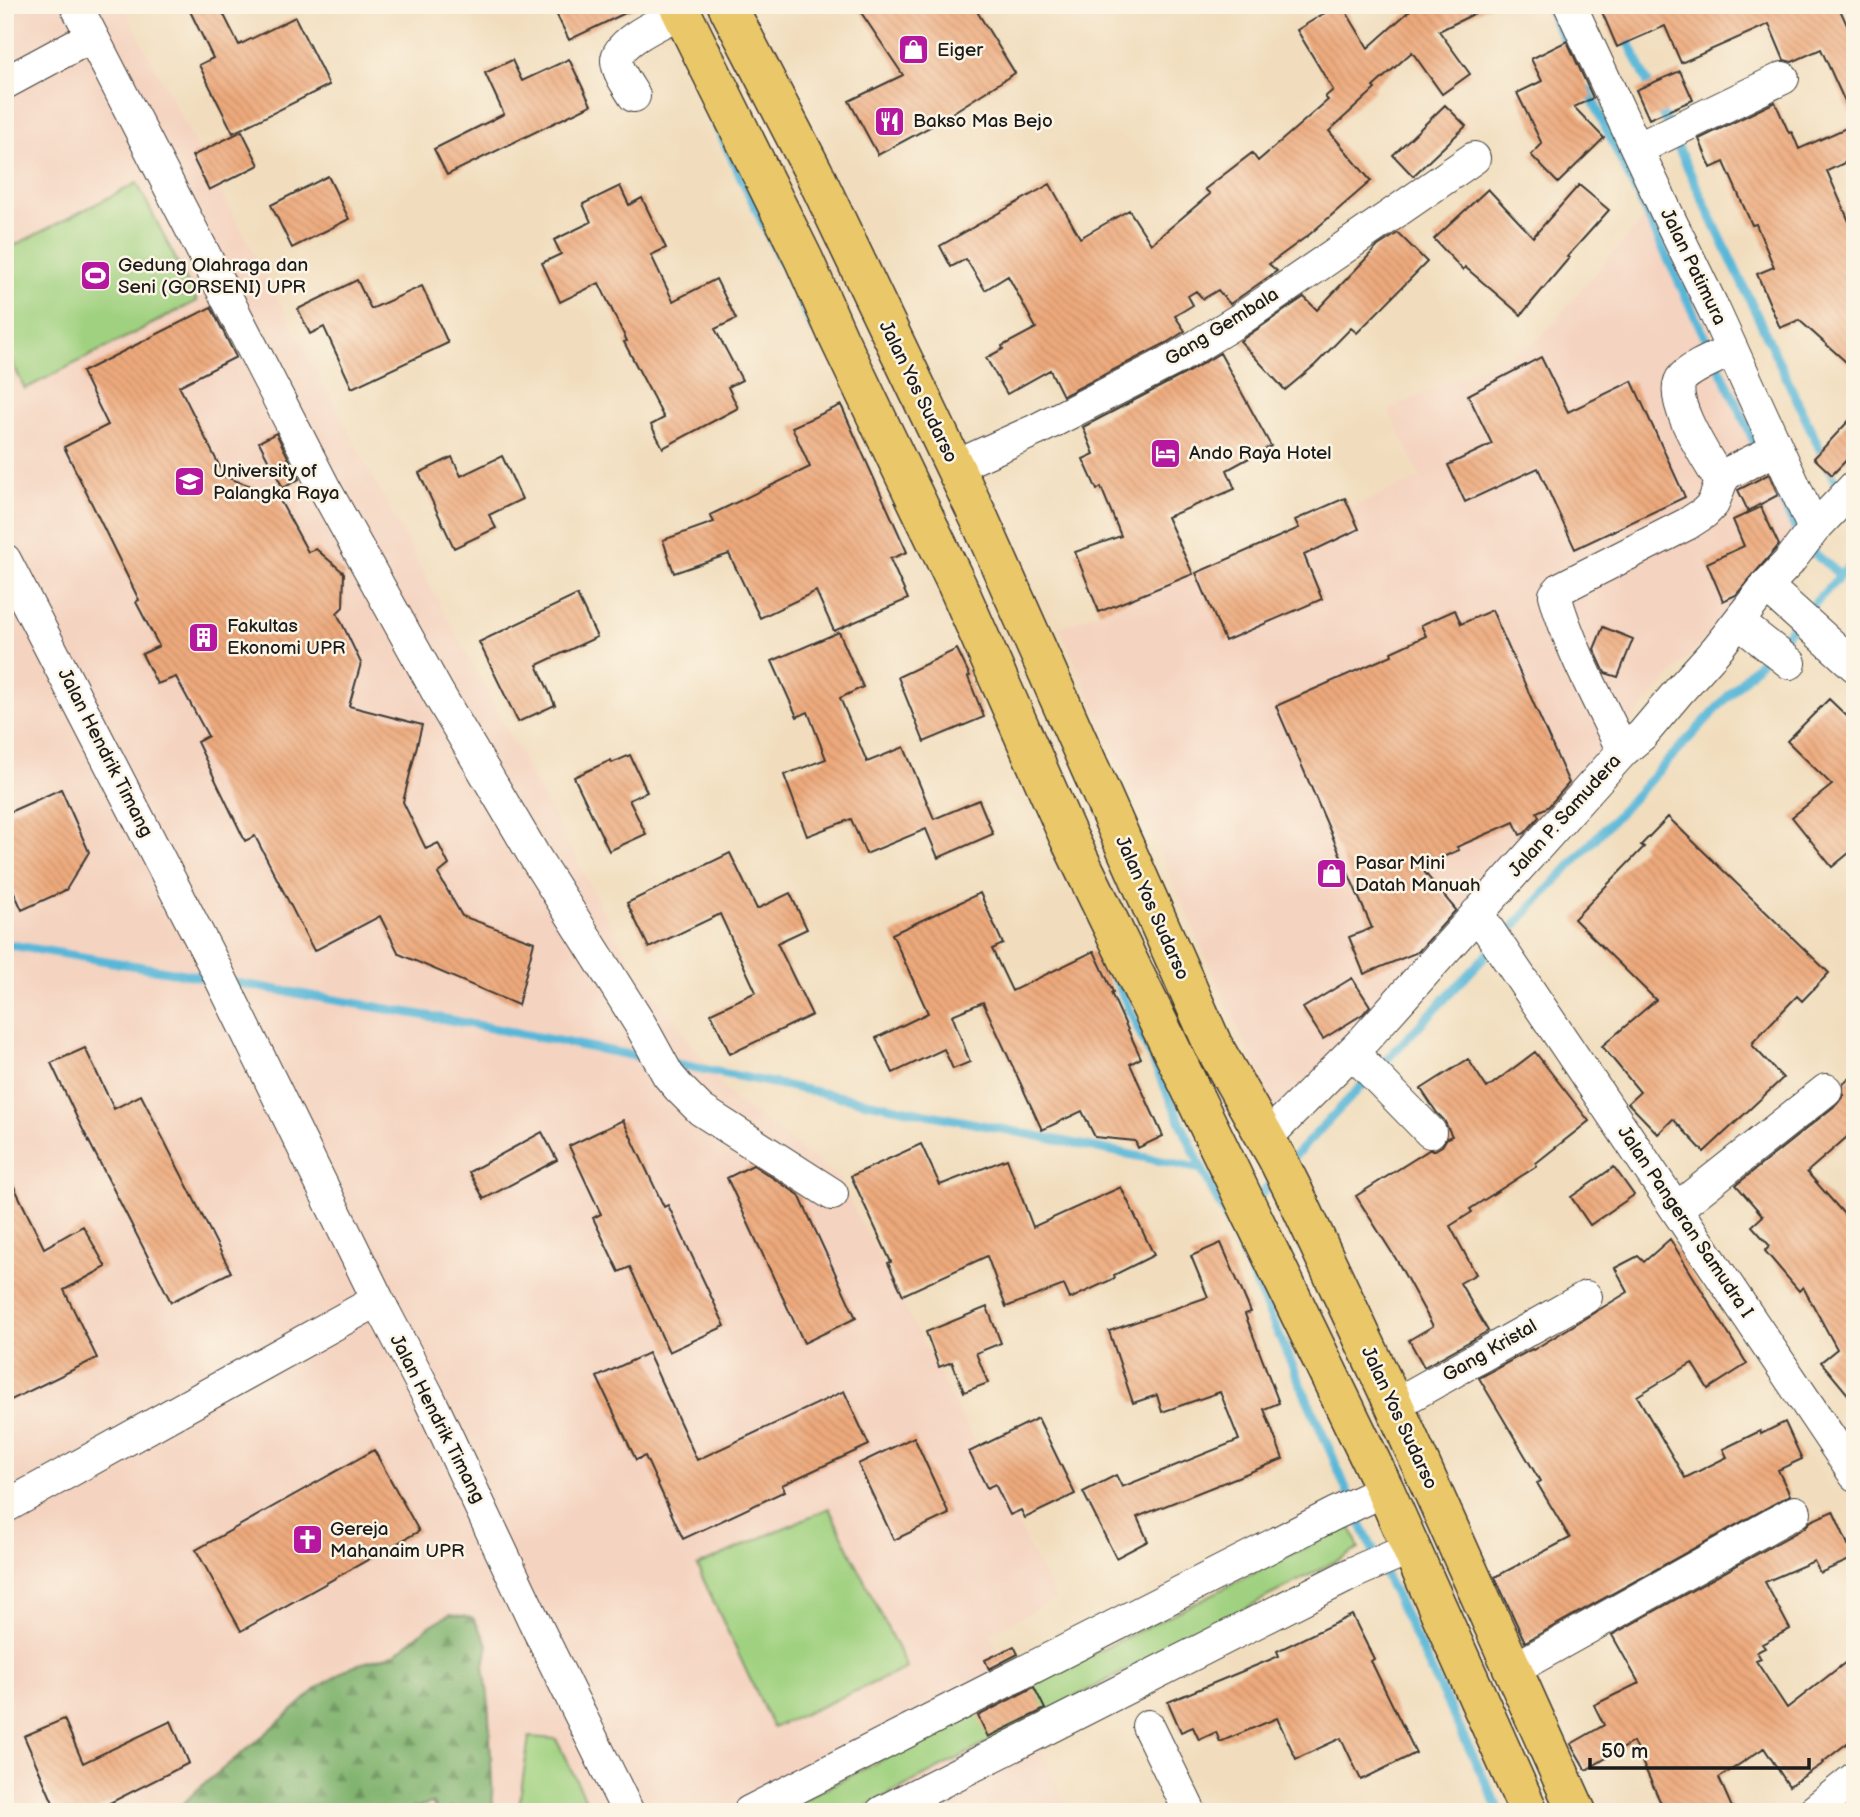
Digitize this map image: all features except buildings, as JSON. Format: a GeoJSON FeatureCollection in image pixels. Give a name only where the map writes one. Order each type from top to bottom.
{"type":"FeatureCollection","features":[{"type":"Feature","properties":{"kind":"main road","name":"Jalan Yos Sudarso"},"geometry":{"type":"LineString","coordinates":[[727,5],[814,173],[954,467],[1213,1045],[1278,1162],[1394,1405],[1577,1812]]}},
{"type":"Feature","properties":{"kind":"main road"},"geometry":{"type":"LineString","coordinates":[[680,8],[804,260],[944,557],[1068,836],[1385,1490],[1529,1812]]}},
{"type":"Feature","properties":{"kind":"main road"},"geometry":{"type":"LineString","coordinates":[[745,139],[782,115]]}},
{"type":"Feature","properties":{"kind":"main road"},"geometry":{"type":"LineString","coordinates":[[944,557],[985,533]]}},
{"type":"Feature","properties":{"kind":"street"},"geometry":{"type":"LineString","coordinates":[[76,5],[325,489],[438,693],[668,1075],[701,1110],[832,1194]]}},
{"type":"Feature","properties":{"kind":"street","name":"Jalan Patimura"},"geometry":{"type":"LineString","coordinates":[[1570,5],[1814,529]]}},
{"type":"Feature","properties":{"kind":"street"},"geometry":{"type":"LineString","coordinates":[[634,96],[618,68],[616,58],[619,51],[680,8]]}},
{"type":"Feature","properties":{"kind":"street"},"geometry":{"type":"LineString","coordinates":[[5,83],[92,36]]}},
{"type":"Feature","properties":{"kind":"street"},"geometry":{"type":"LineString","coordinates":[[1637,149],[1783,78]]}},
{"type":"Feature","properties":{"kind":"street","name":"Gang Gembala"},"geometry":{"type":"LineString","coordinates":[[954,467],[1036,430],[1177,358],[1242,318],[1474,159]]}},
{"type":"Feature","properties":{"kind":"street"},"geometry":{"type":"LineString","coordinates":[[1721,482],[1685,416],[1679,385],[1682,377],[1732,350]]}},
{"type":"Feature","properties":{"kind":"street"},"geometry":{"type":"LineString","coordinates":[[1623,751],[1584,669],[1555,595],[1561,588],[1704,513],[1713,504],[1726,474],[1777,449]]}},
{"type":"Feature","properties":{"kind":"street","name":"Jalan P. Samudera"},"geometry":{"type":"LineString","coordinates":[[1278,1162],[1352,1052],[1623,751],[1642,735],[1814,529],[1855,486]]}},
{"type":"Feature","properties":{"kind":"street","name":"Jalan Hendrik Timang"},"geometry":{"type":"LineString","coordinates":[[5,560],[239,1016],[434,1408],[628,1812]]}},
{"type":"Feature","properties":{"kind":"street"},"geometry":{"type":"LineString","coordinates":[[1766,586],[1855,666]]}},
{"type":"Feature","properties":{"kind":"street"},"geometry":{"type":"LineString","coordinates":[[1738,622],[1790,663]]}},
{"type":"Feature","properties":{"kind":"street","name":"Jalan Pangeran Samudra I"},"geometry":{"type":"LineString","coordinates":[[1477,913],[1855,1475]]}},
{"type":"Feature","properties":{"kind":"street"},"geometry":{"type":"LineString","coordinates":[[1352,1052],[1430,1132]]}},
{"type":"Feature","properties":{"kind":"street"},"geometry":{"type":"LineString","coordinates":[[1676,1209],[1826,1090]]}},
{"type":"Feature","properties":{"kind":"street","name":"Gang Kristal"},"geometry":{"type":"LineString","coordinates":[[1394,1405],[1586,1297]]}},
{"type":"Feature","properties":{"kind":"street"},"geometry":{"type":"LineString","coordinates":[[5,1507],[378,1300]]}},
{"type":"Feature","properties":{"kind":"street"},"geometry":{"type":"LineString","coordinates":[[749,1812],[1385,1490]]}},
{"type":"Feature","properties":{"kind":"street"},"geometry":{"type":"LineString","coordinates":[[1514,1670],[1795,1512]]}},
{"type":"Feature","properties":{"kind":"street"},"geometry":{"type":"LineString","coordinates":[[883,1812],[1355,1572],[1410,1548]]}},
{"type":"Feature","properties":{"kind":"street"},"geometry":{"type":"LineString","coordinates":[[1148,1726],[1190,1812]]}},
{"type":"Feature","properties":{"kind":"street"},"geometry":{"type":"LineString","coordinates":[[1813,1812],[1855,1778]]}},
{"type":"Feature","properties":{"kind":"shaded area","name":"University of Palangka Raya"},"geometry":{"type":"Polygon","coordinates":[[[5,5],[122,5],[629,959],[731,1097],[837,1176],[1055,1598],[991,1635],[1069,1812],[5,1812],[5,5]]]}},
{"type":"Feature","properties":{"kind":"shaded area","name":"Pasar Mini Datah Manuah"},"geometry":{"type":"Polygon","coordinates":[[[1653,207],[1802,528],[1278,1119],[1060,628],[1421,478],[1388,410],[1536,342],[1653,207]]]}},
{"type":"Feature","properties":{"kind":"green space","name":"Gedung Olahraga dan Seni (GORSENI) UPR"},"geometry":{"type":"Polygon","coordinates":[[[137,183],[197,301],[25,389],[10,358],[5,360],[5,250],[137,183]]]}},
{"type":"Feature","properties":{"kind":"green space"},"geometry":{"type":"Polygon","coordinates":[[[829,1508],[907,1668],[773,1728],[697,1566],[829,1508]]]}},
{"type":"Feature","properties":{"kind":"green space"},"geometry":{"type":"Polygon","coordinates":[[[1350,1525],[1359,1549],[855,1812],[778,1812],[1350,1525]]]}},
{"type":"Feature","properties":{"kind":"green space"},"geometry":{"type":"Polygon","coordinates":[[[450,1614],[473,1618],[488,1644],[484,1666],[488,1694],[493,1805],[491,1812],[437,1812],[432,1803],[404,1812],[175,1812],[198,1789],[319,1687],[352,1666],[395,1654],[428,1627],[450,1614]]]}},
{"type":"Feature","properties":{"kind":"green space"},"geometry":{"type":"Polygon","coordinates":[[[529,1737],[556,1739],[592,1812],[518,1812],[529,1737]]]}},
{"type":"Feature","properties":{"kind":"waterway"},"geometry":{"type":"LineString","coordinates":[[1547,5],[1570,52]]}},
{"type":"Feature","properties":{"kind":"waterway"},"geometry":{"type":"LineString","coordinates":[[1624,32],[1840,492]]}},
{"type":"Feature","properties":{"kind":"waterway"},"geometry":{"type":"LineString","coordinates":[[1588,90],[1799,536]]}},
{"type":"Feature","properties":{"kind":"waterway"},"geometry":{"type":"LineString","coordinates":[[707,106],[814,330]]}},
{"type":"Feature","properties":{"kind":"waterway"},"geometry":{"type":"LineString","coordinates":[[1807,547],[1840,575]]}},
{"type":"Feature","properties":{"kind":"waterway"},"geometry":{"type":"LineString","coordinates":[[1288,1163],[1498,943],[1855,560]]}},
{"type":"Feature","properties":{"kind":"waterway"},"geometry":{"type":"LineString","coordinates":[[5,944],[214,979]]}},
{"type":"Feature","properties":{"kind":"waterway"},"geometry":{"type":"LineString","coordinates":[[1112,971],[1231,1227],[1360,1523],[1500,1812]]}},
{"type":"Feature","properties":{"kind":"waterway"},"geometry":{"type":"LineString","coordinates":[[231,982],[445,1019],[651,1059]]}},
{"type":"Feature","properties":{"kind":"waterway"},"geometry":{"type":"LineString","coordinates":[[672,1063],[1202,1169]]}},
{"type":"Feature","properties":{"kind":"waterway"},"geometry":{"type":"LineString","coordinates":[[1256,1200],[1277,1176]]}},
{"type":"Feature","properties":{"kind":"place","name":"Eiger"},"geometry":{"type":"Point","coordinates":[914,50]}},
{"type":"Feature","properties":{"kind":"place","name":"Bakso Mas Bejo"},"geometry":{"type":"Point","coordinates":[890,121]}},
{"type":"Feature","properties":{"kind":"place","name":"Gedung Olahraga dan Seni (GORSENI) UPR"},"geometry":{"type":"Point","coordinates":[95,276]}},
{"type":"Feature","properties":{"kind":"place","name":"Ando Raya Hotel"},"geometry":{"type":"Point","coordinates":[1166,453]}},
{"type":"Feature","properties":{"kind":"place","name":"University of Palangka Raya"},"geometry":{"type":"Point","coordinates":[190,482]}},
{"type":"Feature","properties":{"kind":"place","name":"Fakultas Ekonomi UPR"},"geometry":{"type":"Point","coordinates":[204,637]}},
{"type":"Feature","properties":{"kind":"place","name":"Pasar Mini Datah Manuah"},"geometry":{"type":"Point","coordinates":[1332,874]}},
{"type":"Feature","properties":{"kind":"place","name":"Gereja Mahanaim UPR"},"geometry":{"type":"Point","coordinates":[307,1540]}}]}
